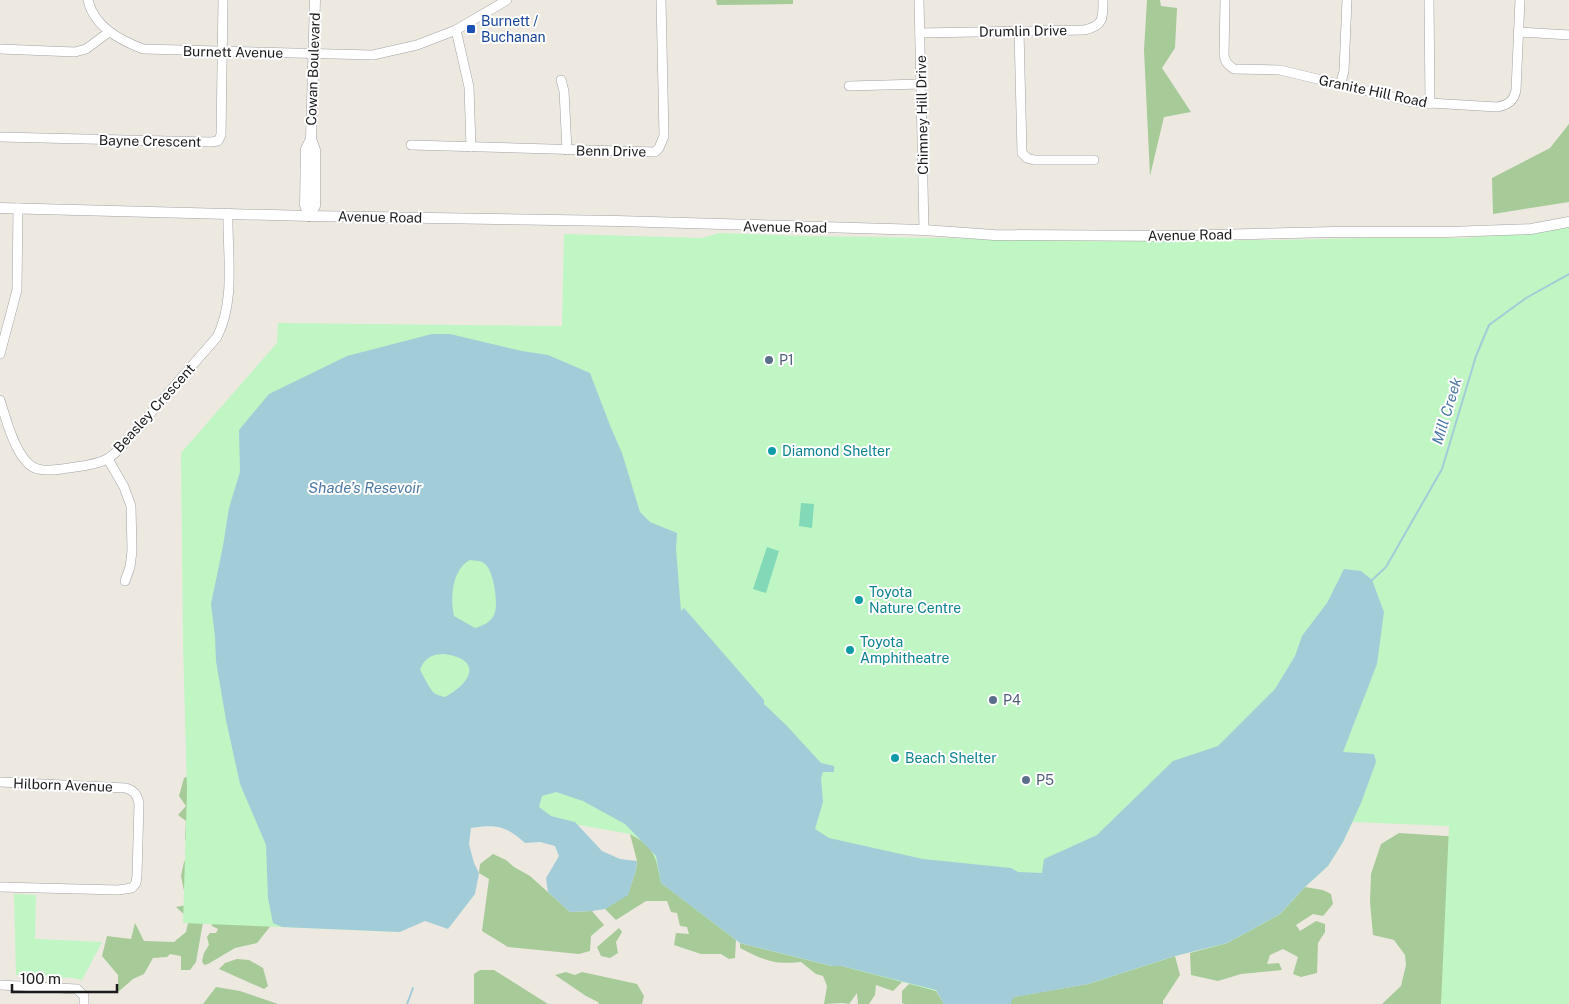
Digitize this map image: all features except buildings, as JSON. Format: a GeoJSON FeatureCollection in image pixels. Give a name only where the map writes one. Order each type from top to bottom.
{"type":"FeatureCollection","features":[{"type":"Feature","properties":{"kind":"street","name":"Burnett Avenue"},"geometry":{"type":"LineString","coordinates":[[88,0],[97,19],[109,32],[128,44],[143,49],[373,55],[417,45],[456,30],[507,0]]}},
{"type":"Feature","properties":{"kind":"street","name":"Bayne Crescent"},"geometry":{"type":"LineString","coordinates":[[0,137],[218,141],[221,135],[222,0]]}},
{"type":"Feature","properties":{"kind":"street","name":"Cowan Boulevard"},"geometry":{"type":"LineString","coordinates":[[309,216],[315,206],[315,150],[311,139],[315,0]]}},
{"type":"Feature","properties":{"kind":"street","name":"Benn Drive"},"geometry":{"type":"LineString","coordinates":[[411,145],[654,152],[659,148],[664,136],[661,0]]}},
{"type":"Feature","properties":{"kind":"street","name":"Chimney Hill Drive"},"geometry":{"type":"LineString","coordinates":[[919,0],[924,230]]}},
{"type":"Feature","properties":{"kind":"street","name":"Drumlin Drive"},"geometry":{"type":"LineString","coordinates":[[920,33],[1084,30],[1095,28],[1101,22],[1104,0]]}},
{"type":"Feature","properties":{"kind":"street","name":"Granite Hill Road"},"geometry":{"type":"LineString","coordinates":[[1225,0],[1224,56],[1229,66],[1234,69],[1280,70],[1395,98],[1430,104],[1497,107],[1508,105],[1515,97],[1520,0]]}},
{"type":"Feature","properties":{"kind":"street"},"geometry":{"type":"LineString","coordinates":[[1341,84],[1344,71],[1347,0]]}},
{"type":"Feature","properties":{"kind":"street"},"geometry":{"type":"LineString","coordinates":[[1429,0],[1430,104]]}},
{"type":"Feature","properties":{"kind":"street"},"geometry":{"type":"LineString","coordinates":[[456,30],[469,87],[471,147]]}},
{"type":"Feature","properties":{"kind":"street"},"geometry":{"type":"LineString","coordinates":[[1019,31],[1022,152],[1027,158],[1034,160],[1094,160]]}},
{"type":"Feature","properties":{"kind":"street"},"geometry":{"type":"LineString","coordinates":[[0,49],[75,52],[86,49],[109,32]]}},
{"type":"Feature","properties":{"kind":"street"},"geometry":{"type":"LineString","coordinates":[[1518,32],[1569,36]]}},
{"type":"Feature","properties":{"kind":"street"},"geometry":{"type":"LineString","coordinates":[[561,80],[564,91],[567,150]]}},
{"type":"Feature","properties":{"kind":"street"},"geometry":{"type":"LineString","coordinates":[[849,86],[921,84]]}},
{"type":"Feature","properties":{"kind":"street","name":"Avenue Road"},"geometry":{"type":"LineString","coordinates":[[0,208],[617,221],[924,230],[994,235],[1174,236],[1494,231],[1531,229],[1569,222]]}},
{"type":"Feature","properties":{"kind":"street"},"geometry":{"type":"LineString","coordinates":[[0,354],[17,290],[18,208]]}},
{"type":"Feature","properties":{"kind":"street","name":"Beasley Crescent"},"geometry":{"type":"LineString","coordinates":[[0,400],[14,439],[29,465],[37,469],[50,470],[93,464],[108,459],[122,446],[216,337],[223,324],[228,298],[228,213]]}},
{"type":"Feature","properties":{"kind":"street"},"geometry":{"type":"LineString","coordinates":[[108,459],[124,487],[131,506],[132,551],[130,567],[125,581]]}},
{"type":"Feature","properties":{"kind":"street","name":"Hilborn Avenue"},"geometry":{"type":"LineString","coordinates":[[0,782],[126,788],[133,791],[139,803],[137,876],[132,888],[118,890],[0,887]]}},
{"type":"Feature","properties":{"kind":"street"},"geometry":{"type":"LineString","coordinates":[[0,985],[77,989],[84,996],[84,1004]]}},
{"type":"Feature","properties":{"kind":"green space"},"geometry":{"type":"Polygon","coordinates":[[[716,0],[793,0],[793,4],[717,5],[716,0]]]}},
{"type":"Feature","properties":{"kind":"green space"},"geometry":{"type":"Polygon","coordinates":[[[1147,0],[1160,0],[1161,6],[1177,8],[1175,48],[1162,68],[1191,112],[1164,117],[1150,176],[1144,50],[1147,0]]]}},
{"type":"Feature","properties":{"kind":"green space"},"geometry":{"type":"Polygon","coordinates":[[[1569,124],[1569,202],[1493,214],[1492,178],[1550,148],[1569,124]]]}},
{"type":"Feature","properties":{"kind":"green space"},"geometry":{"type":"Polygon","coordinates":[[[1569,227],[1569,1004],[1441,1004],[1449,826],[1353,822],[1328,866],[1280,914],[1227,943],[1175,956],[1088,984],[936,991],[842,966],[832,966],[740,943],[661,883],[658,866],[653,854],[645,843],[630,834],[484,808],[400,932],[183,923],[187,791],[181,453],[277,343],[278,323],[562,326],[564,234],[702,238],[719,233],[1142,241],[1466,238],[1569,227]]]}},
{"type":"Feature","properties":{"kind":"green space"},"geometry":{"type":"Polygon","coordinates":[[[801,503],[814,504],[812,528],[799,526],[801,503]]]}},
{"type":"Feature","properties":{"kind":"green space"},"geometry":{"type":"Polygon","coordinates":[[[767,547],[779,551],[766,593],[753,589],[767,547]]]}},
{"type":"Feature","properties":{"kind":"green space"},"geometry":{"type":"Polygon","coordinates":[[[194,773],[273,923],[257,943],[235,948],[204,965],[202,961],[204,953],[209,945],[207,937],[210,933],[216,933],[218,929],[212,926],[210,916],[203,922],[196,962],[190,970],[181,970],[181,956],[170,954],[167,957],[153,958],[144,974],[133,979],[118,992],[118,975],[102,956],[107,936],[131,939],[135,923],[144,941],[174,942],[186,932],[189,919],[176,907],[187,905],[181,876],[184,862],[191,852],[185,839],[186,821],[178,815],[186,806],[179,796],[184,778],[194,773]]]}},
{"type":"Feature","properties":{"kind":"green space"},"geometry":{"type":"Polygon","coordinates":[[[1399,833],[1462,837],[1569,1004],[1382,1004],[1401,986],[1406,965],[1405,955],[1394,940],[1373,935],[1370,902],[1371,874],[1381,844],[1399,833]]]}},
{"type":"Feature","properties":{"kind":"green space"},"geometry":{"type":"Polygon","coordinates":[[[630,834],[650,848],[656,859],[662,883],[736,940],[735,958],[729,959],[721,954],[701,954],[674,945],[676,933],[689,934],[687,927],[680,926],[677,913],[671,912],[667,901],[646,901],[616,920],[605,909],[628,894],[636,870],[637,861],[630,834]]]}},
{"type":"Feature","properties":{"kind":"green space"},"geometry":{"type":"Polygon","coordinates":[[[493,854],[530,876],[570,912],[592,911],[604,925],[591,936],[590,951],[579,954],[508,947],[482,931],[489,879],[479,873],[480,864],[493,854]]]}},
{"type":"Feature","properties":{"kind":"green space"},"geometry":{"type":"Polygon","coordinates":[[[1305,887],[1323,890],[1331,894],[1333,904],[1323,916],[1313,914],[1296,925],[1300,931],[1316,921],[1325,924],[1325,932],[1318,943],[1317,973],[1301,977],[1293,974],[1298,957],[1283,949],[1270,955],[1267,964],[1279,963],[1282,970],[1241,974],[1218,981],[1191,975],[1190,953],[1227,943],[1280,914],[1305,887]]]}},
{"type":"Feature","properties":{"kind":"green space"},"geometry":{"type":"Polygon","coordinates":[[[14,894],[36,895],[35,939],[102,942],[82,980],[16,975],[14,894]]]}},
{"type":"Feature","properties":{"kind":"green space"},"geometry":{"type":"Polygon","coordinates":[[[619,928],[622,932],[616,942],[618,953],[610,958],[601,956],[597,947],[619,928]]]}},
{"type":"Feature","properties":{"kind":"green space"},"geometry":{"type":"Polygon","coordinates":[[[740,943],[832,966],[842,966],[903,981],[893,991],[876,985],[875,995],[869,1004],[858,1004],[857,993],[849,1004],[824,1004],[827,986],[823,976],[816,974],[801,962],[783,963],[762,958],[740,948],[740,943]]]}},
{"type":"Feature","properties":{"kind":"green space"},"geometry":{"type":"Polygon","coordinates":[[[1175,956],[1180,975],[1163,1001],[1163,1004],[1010,1004],[1013,997],[1088,984],[1175,956]]]}},
{"type":"Feature","properties":{"kind":"green space"},"geometry":{"type":"Polygon","coordinates":[[[237,959],[249,960],[263,968],[268,986],[264,989],[219,969],[225,963],[237,959]]]}},
{"type":"Feature","properties":{"kind":"green space"},"geometry":{"type":"Polygon","coordinates":[[[480,970],[494,970],[548,1004],[474,1004],[474,974],[480,970]]]}},
{"type":"Feature","properties":{"kind":"green space"},"geometry":{"type":"Polygon","coordinates":[[[566,972],[575,975],[582,972],[637,984],[644,996],[642,1004],[599,1004],[555,975],[566,972]]]}},
{"type":"Feature","properties":{"kind":"green space"},"geometry":{"type":"Polygon","coordinates":[[[910,983],[936,991],[944,1004],[902,1003],[902,991],[910,983]]]}},
{"type":"Feature","properties":{"kind":"green space"},"geometry":{"type":"Polygon","coordinates":[[[216,987],[240,991],[278,1004],[203,1004],[216,987]]]}},
{"type":"Feature","properties":{"kind":"water","name":"Shade’s Resevoir"},"geometry":{"type":"Polygon","coordinates":[[[432,334],[450,334],[522,351],[548,355],[590,373],[622,453],[640,512],[650,522],[677,533],[676,549],[681,611],[684,608],[764,700],[764,704],[821,763],[834,766],[834,772],[823,772],[821,778],[823,802],[815,829],[829,838],[923,859],[1011,868],[1018,872],[1042,873],[1044,859],[1097,835],[1173,761],[1218,746],[1275,689],[1295,656],[1302,636],[1327,603],[1344,569],[1361,571],[1372,580],[1384,612],[1377,664],[1343,752],[1374,754],[1376,762],[1361,803],[1343,842],[1328,866],[1280,914],[1227,943],[1175,956],[1088,984],[1014,997],[1010,1004],[944,1004],[936,990],[740,943],[661,883],[656,856],[625,824],[583,801],[556,792],[542,796],[539,807],[551,816],[575,822],[602,851],[620,859],[637,861],[628,895],[605,909],[570,912],[548,892],[546,878],[559,856],[555,846],[540,842],[525,843],[506,830],[488,826],[471,828],[469,844],[479,873],[475,894],[448,929],[425,921],[400,932],[282,927],[273,923],[268,898],[266,845],[240,784],[216,661],[211,604],[229,508],[240,472],[239,430],[269,394],[347,356],[432,334]],[[470,560],[459,570],[454,585],[452,601],[454,616],[475,628],[491,620],[495,611],[496,597],[488,568],[482,562],[470,560]],[[444,654],[429,657],[420,669],[433,692],[445,697],[467,679],[469,666],[456,657],[444,654]]]}},
{"type":"Feature","properties":{"kind":"waterway","name":"Mill Creek"},"geometry":{"type":"LineString","coordinates":[[1371,581],[1386,567],[1442,469],[1476,356],[1489,325],[1526,298],[1569,274]]}},
{"type":"Feature","properties":{"kind":"waterway","name":"Mill Creek"},"geometry":{"type":"LineString","coordinates":[[407,1004],[413,988]]}},
{"type":"Feature","properties":{"kind":"place","name":"Burnett / Buchanan"},"geometry":{"type":"Point","coordinates":[471,29]}},
{"type":"Feature","properties":{"kind":"place","name":"P1"},"geometry":{"type":"Point","coordinates":[769,360]}},
{"type":"Feature","properties":{"kind":"place","name":"Diamond Shelter"},"geometry":{"type":"Point","coordinates":[772,451]}},
{"type":"Feature","properties":{"kind":"place","name":"Toyota Nature Centre"},"geometry":{"type":"Point","coordinates":[859,600]}},
{"type":"Feature","properties":{"kind":"place","name":"Toyota Amphitheatre"},"geometry":{"type":"Point","coordinates":[850,650]}},
{"type":"Feature","properties":{"kind":"place","name":"P4"},"geometry":{"type":"Point","coordinates":[993,700]}},
{"type":"Feature","properties":{"kind":"place","name":"Beach Shelter"},"geometry":{"type":"Point","coordinates":[895,758]}},
{"type":"Feature","properties":{"kind":"place","name":"P5"},"geometry":{"type":"Point","coordinates":[1026,780]}}]}
